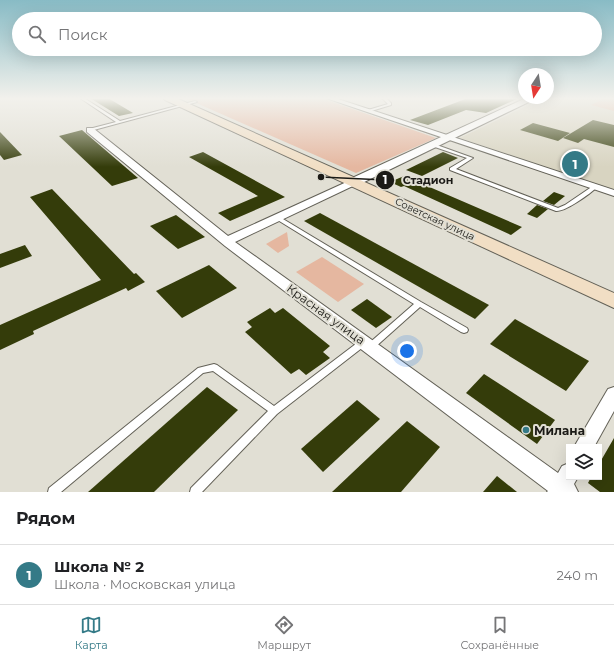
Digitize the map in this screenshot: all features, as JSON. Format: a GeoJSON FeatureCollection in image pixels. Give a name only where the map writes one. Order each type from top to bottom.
{"type":"FeatureCollection","features":[{"type":"Feature","properties":{"kind":"main road","name":"Советская улица"},"geometry":{"type":"LineString","coordinates":[[226,121],[354,182],[614,301]]}},
{"type":"Feature","properties":{"kind":"street"},"geometry":{"type":"LineString","coordinates":[[398,121],[614,193]]}},
{"type":"Feature","properties":{"kind":"street"},"geometry":{"type":"LineString","coordinates":[[227,241],[484,121]]}},
{"type":"Feature","properties":{"kind":"street","name":"Красная улица"},"geometry":{"type":"LineString","coordinates":[[90,130],[227,241],[564,486]]}},
{"type":"Feature","properties":{"kind":"street"},"geometry":{"type":"LineString","coordinates":[[586,444],[614,394]]}},
{"type":"Feature","properties":{"kind":"lane"},"geometry":{"type":"LineString","coordinates":[[90,130],[123,121]]}},
{"type":"Feature","properties":{"kind":"lane"},"geometry":{"type":"LineString","coordinates":[[433,145],[471,158],[452,168],[558,210],[567,206],[595,187]]}},
{"type":"Feature","properties":{"kind":"lane"},"geometry":{"type":"LineString","coordinates":[[278,218],[464,330]]}},
{"type":"Feature","properties":{"kind":"lane"},"geometry":{"type":"LineString","coordinates":[[195,492],[274,411],[367,344],[419,304]]}},
{"type":"Feature","properties":{"kind":"lane"},"geometry":{"type":"LineString","coordinates":[[53,492],[202,370],[214,367],[274,411]]}},
{"type":"Feature","properties":{"kind":"shaded area"},"geometry":{"type":"Polygon","coordinates":[[[237,121],[387,121],[436,138],[356,173],[237,121]]]}},
{"type":"Feature","properties":{"kind":"shaded area"},"geometry":{"type":"Polygon","coordinates":[[[495,121],[614,121],[614,190],[460,138],[495,121]]]}},
{"type":"Feature","properties":{"kind":"shaded area"},"geometry":{"type":"Polygon","coordinates":[[[287,232],[289,246],[278,253],[266,244],[287,232]]]}},
{"type":"Feature","properties":{"kind":"shaded area"},"geometry":{"type":"Polygon","coordinates":[[[322,257],[364,284],[338,302],[296,272],[322,257]]]}},
{"type":"Feature","properties":{"kind":"building"},"geometry":{"type":"Polygon","coordinates":[[[413,121],[438,121],[428,125],[413,121]]]}},
{"type":"Feature","properties":{"kind":"building"},"geometry":{"type":"Polygon","coordinates":[[[591,121],[614,125],[614,147],[584,139],[578,143],[563,138],[591,121]]]}},
{"type":"Feature","properties":{"kind":"building"},"geometry":{"type":"Polygon","coordinates":[[[533,123],[570,133],[558,141],[520,130],[533,123]]]}},
{"type":"Feature","properties":{"kind":"building"},"geometry":{"type":"Polygon","coordinates":[[[82,130],[138,178],[112,186],[59,136],[82,130]]]}},
{"type":"Feature","properties":{"kind":"building"},"geometry":{"type":"Polygon","coordinates":[[[0,132],[22,155],[4,160],[0,155],[0,132]]]}},
{"type":"Feature","properties":{"kind":"building"},"geometry":{"type":"Polygon","coordinates":[[[203,152],[285,197],[230,221],[218,213],[258,196],[189,157],[203,152]]]}},
{"type":"Feature","properties":{"kind":"building"},"geometry":{"type":"Polygon","coordinates":[[[443,152],[458,158],[422,176],[406,170],[443,152]]]}},
{"type":"Feature","properties":{"kind":"building"},"geometry":{"type":"Polygon","coordinates":[[[404,176],[522,227],[511,235],[404,186],[401,187],[390,182],[404,176]]]}},
{"type":"Feature","properties":{"kind":"building"},"geometry":{"type":"Polygon","coordinates":[[[52,189],[134,274],[136,273],[145,282],[128,291],[126,288],[33,331],[34,334],[0,350],[0,325],[101,280],[30,197],[52,189]]]}},
{"type":"Feature","properties":{"kind":"building"},"geometry":{"type":"Polygon","coordinates":[[[554,192],[565,196],[554,205],[543,201],[554,192]]]}},
{"type":"Feature","properties":{"kind":"building"},"geometry":{"type":"Polygon","coordinates":[[[537,205],[548,209],[537,218],[527,214],[537,205]]]}},
{"type":"Feature","properties":{"kind":"building"},"geometry":{"type":"Polygon","coordinates":[[[320,213],[489,305],[475,319],[304,221],[320,213]]]}},
{"type":"Feature","properties":{"kind":"building"},"geometry":{"type":"Polygon","coordinates":[[[176,215],[205,237],[178,249],[150,226],[176,215]]]}},
{"type":"Feature","properties":{"kind":"building"},"geometry":{"type":"Polygon","coordinates":[[[25,245],[32,256],[0,268],[0,254],[25,245]]]}},
{"type":"Feature","properties":{"kind":"building"},"geometry":{"type":"Polygon","coordinates":[[[209,265],[237,288],[182,318],[156,291],[209,265]]]}},
{"type":"Feature","properties":{"kind":"building"},"geometry":{"type":"Polygon","coordinates":[[[367,299],[392,317],[376,328],[351,310],[367,299]]]}},
{"type":"Feature","properties":{"kind":"building"},"geometry":{"type":"Polygon","coordinates":[[[270,308],[275,313],[283,308],[330,346],[323,352],[330,358],[306,375],[299,369],[291,374],[245,332],[252,327],[247,322],[270,308]]]}},
{"type":"Feature","properties":{"kind":"building"},"geometry":{"type":"Polygon","coordinates":[[[515,319],[589,361],[566,391],[490,344],[515,319]]]}},
{"type":"Feature","properties":{"kind":"building"},"geometry":{"type":"Polygon","coordinates":[[[484,374],[555,420],[537,444],[466,393],[484,374]]]}},
{"type":"Feature","properties":{"kind":"building"},"geometry":{"type":"Polygon","coordinates":[[[207,387],[238,410],[154,492],[88,492],[207,387]]]}},
{"type":"Feature","properties":{"kind":"building"},"geometry":{"type":"Polygon","coordinates":[[[357,400],[380,419],[323,472],[301,449],[357,400]]]}},
{"type":"Feature","properties":{"kind":"building"},"geometry":{"type":"Polygon","coordinates":[[[407,421],[440,447],[401,492],[332,492],[407,421]]]}},
{"type":"Feature","properties":{"kind":"building"},"geometry":{"type":"Polygon","coordinates":[[[614,438],[614,492],[600,492],[588,483],[590,480],[602,480],[602,459],[614,438]]]}},
{"type":"Feature","properties":{"kind":"building"},"geometry":{"type":"Polygon","coordinates":[[[497,476],[517,492],[483,492],[497,476]]]}},
{"type":"Feature","properties":{"kind":"place","name":"Школа № 2"},"geometry":{"type":"Point","coordinates":[575,164]}},
{"type":"Feature","properties":{"kind":"place","name":"Стадион"},"geometry":{"type":"Point","coordinates":[321,177]}},
{"type":"Feature","properties":{"kind":"place","name":"Милана"},"geometry":{"type":"Point","coordinates":[526,430]}}]}
